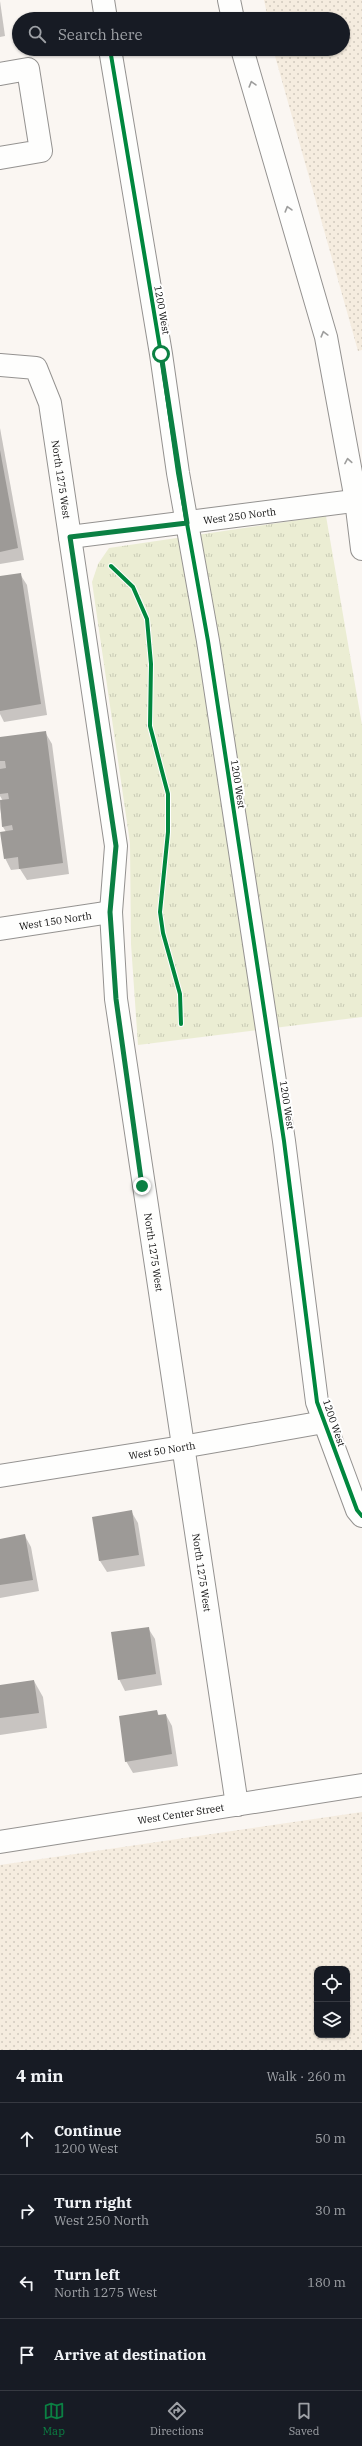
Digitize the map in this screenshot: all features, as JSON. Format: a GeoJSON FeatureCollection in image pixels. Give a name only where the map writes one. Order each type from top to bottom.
{"type":"FeatureCollection","features":[{"type":"Feature","properties":{"kind":"street"},"geometry":{"type":"LineString","coordinates":[[103,0],[105,12]]}},
{"type":"Feature","properties":{"kind":"street"},"geometry":{"type":"LineString","coordinates":[[229,0],[232,12]]}},
{"type":"Feature","properties":{"kind":"street","name":"1200 West"},"geometry":{"type":"LineString","coordinates":[[111,56],[161,354],[187,523],[208,641],[284,1141],[317,1402],[357,1510],[362,1516]]}},
{"type":"Feature","properties":{"kind":"street"},"geometry":{"type":"LineString","coordinates":[[244,56],[326,337],[359,500],[362,549]]}},
{"type":"Feature","properties":{"kind":"street"},"geometry":{"type":"LineString","coordinates":[[0,74],[28,69],[41,151],[0,158]]}},
{"type":"Feature","properties":{"kind":"street","name":"North 1275 West"},"geometry":{"type":"LineString","coordinates":[[0,365],[36,368],[50,402],[116,846],[110,912],[116,999],[182,1448],[237,1805]]}},
{"type":"Feature","properties":{"kind":"street","name":"West 250 North"},"geometry":{"type":"LineString","coordinates":[[70,537],[359,500]]}},
{"type":"Feature","properties":{"kind":"street","name":"West 150 North"},"geometry":{"type":"LineString","coordinates":[[0,929],[110,912]]}},
{"type":"Feature","properties":{"kind":"street","name":"West 50 North"},"geometry":{"type":"LineString","coordinates":[[0,1476],[182,1448],[324,1422]]}},
{"type":"Feature","properties":{"kind":"street","name":"West Center Street"},"geometry":{"type":"LineString","coordinates":[[0,1842],[362,1785]]}},
{"type":"Feature","properties":{"kind":"shaded area"},"geometry":{"type":"Polygon","coordinates":[[[264,0],[362,0],[362,350],[358,351],[275,56],[350,56],[350,12],[267,12],[264,0]]]}},
{"type":"Feature","properties":{"kind":"shaded area"},"geometry":{"type":"Polygon","coordinates":[[[362,1812],[362,2050],[0,2050],[0,1865],[362,1812]]]}},
{"type":"Feature","properties":{"kind":"green space"},"geometry":{"type":"Polygon","coordinates":[[[326,516],[362,725],[362,1017],[138,1045],[131,944],[130,843],[92,582],[98,564],[109,548],[326,516]]]}},
{"type":"Feature","properties":{"kind":"building"},"geometry":{"type":"Polygon","coordinates":[[[0,450],[18,548],[0,552],[0,450]]]}},
{"type":"Feature","properties":{"kind":"building"},"geometry":{"type":"Polygon","coordinates":[[[21,573],[41,704],[0,711],[0,576],[21,573]]]}},
{"type":"Feature","properties":{"kind":"building"},"geometry":{"type":"Polygon","coordinates":[[[46,731],[63,863],[19,869],[18,857],[4,859],[0,832],[13,830],[12,825],[2,827],[0,800],[9,799],[8,793],[0,794],[0,769],[6,768],[5,761],[0,761],[0,737],[46,731]]]}},
{"type":"Feature","properties":{"kind":"building"},"geometry":{"type":"Polygon","coordinates":[[[132,1510],[139,1555],[99,1561],[92,1517],[132,1510]]]}},
{"type":"Feature","properties":{"kind":"building"},"geometry":{"type":"Polygon","coordinates":[[[25,1534],[33,1580],[0,1585],[0,1539],[25,1534]]]}},
{"type":"Feature","properties":{"kind":"building"},"geometry":{"type":"Polygon","coordinates":[[[149,1627],[156,1674],[118,1680],[111,1632],[149,1627]]]}},
{"type":"Feature","properties":{"kind":"building"},"geometry":{"type":"Polygon","coordinates":[[[34,1680],[39,1713],[0,1718],[0,1685],[34,1680]]]}},
{"type":"Feature","properties":{"kind":"building"},"geometry":{"type":"Polygon","coordinates":[[[157,1710],[158,1715],[166,1714],[172,1754],[125,1762],[119,1716],[157,1710]]]}},
{"type":"Feature","properties":{"kind":"cycle path"},"geometry":{"type":"LineString","coordinates":[[111,56],[161,354],[178,473],[208,641],[284,1141],[317,1402],[357,1510],[362,1516]]}},
{"type":"Feature","properties":{"kind":"cycle path"},"geometry":{"type":"LineString","coordinates":[[111,566],[133,587],[147,619],[151,664],[150,726],[168,794],[168,832],[160,912],[163,933],[180,994],[181,1024]]}},
{"type":"Feature","properties":{"kind":"route"},"geometry":{"type":"LineString","coordinates":[[142,1186],[116,999],[110,912],[116,846],[70,537],[187,523],[178,473],[161,354]]}}]}
